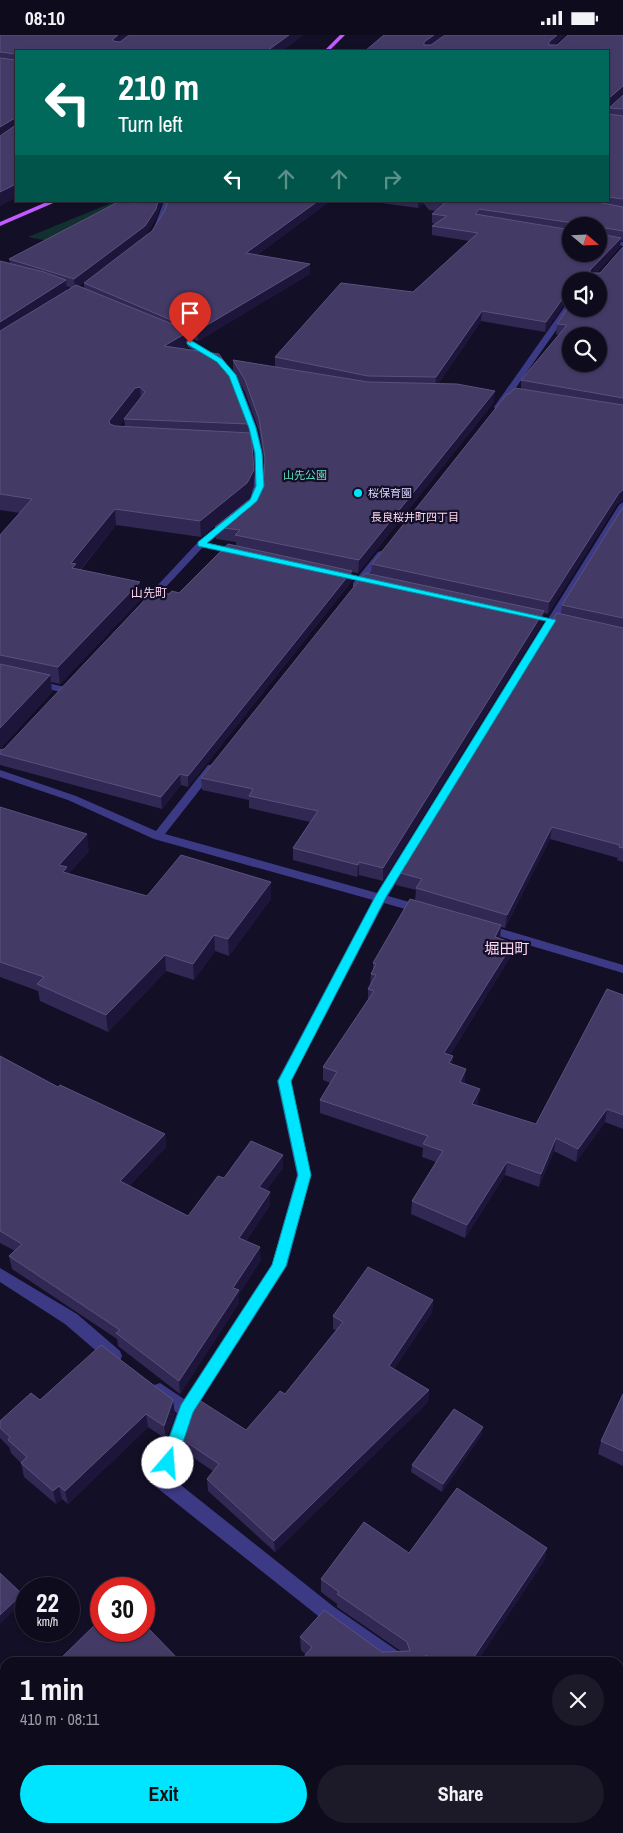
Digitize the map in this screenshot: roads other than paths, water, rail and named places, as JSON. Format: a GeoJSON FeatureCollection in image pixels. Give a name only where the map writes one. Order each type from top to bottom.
{"type":"FeatureCollection","features":[{"type":"Feature","properties":{"kind":"main road"},"geometry":{"type":"LineString","coordinates":[[327,50],[343,35]]}},
{"type":"Feature","properties":{"kind":"main road"},"geometry":{"type":"LineString","coordinates":[[0,224],[53,202]]}},
{"type":"Feature","properties":{"kind":"street"},"geometry":{"type":"LineString","coordinates":[[153,232],[161,219],[167,202]]}},
{"type":"Feature","properties":{"kind":"street"},"geometry":{"type":"LineString","coordinates":[[608,242],[623,244]]}},
{"type":"Feature","properties":{"kind":"street"},"geometry":{"type":"LineString","coordinates":[[490,417],[562,316]]}},
{"type":"Feature","properties":{"kind":"street"},"geometry":{"type":"LineString","coordinates":[[164,331],[190,343],[220,361],[229,363]]}},
{"type":"Feature","properties":{"kind":"street"},"geometry":{"type":"LineString","coordinates":[[220,361],[232,375],[257,445],[260,486],[253,501],[246,507]]}},
{"type":"Feature","properties":{"kind":"street"},"geometry":{"type":"LineString","coordinates":[[498,393],[518,395]]}},
{"type":"Feature","properties":{"kind":"street"},"geometry":{"type":"LineString","coordinates":[[248,445],[257,445]]}},
{"type":"Feature","properties":{"kind":"street"},"geometry":{"type":"LineString","coordinates":[[390,1657],[328,1613],[162,1481],[186,1410],[279,1266],[304,1175],[284,1081],[381,897],[623,505]]}},
{"type":"Feature","properties":{"kind":"street"},"geometry":{"type":"LineString","coordinates":[[140,610],[201,544],[238,513]]}},
{"type":"Feature","properties":{"kind":"street"},"geometry":{"type":"LineString","coordinates":[[201,544],[248,554]]}},
{"type":"Feature","properties":{"kind":"street"},"geometry":{"type":"LineString","coordinates":[[349,595],[386,548]]}},
{"type":"Feature","properties":{"kind":"street"},"geometry":{"type":"LineString","coordinates":[[28,682],[65,690]]}},
{"type":"Feature","properties":{"kind":"street"},"geometry":{"type":"LineString","coordinates":[[158,836],[220,758]]}},
{"type":"Feature","properties":{"kind":"street"},"geometry":{"type":"LineString","coordinates":[[0,773],[72,798],[158,836],[381,897],[436,914]]}},
{"type":"Feature","properties":{"kind":"street"},"geometry":{"type":"LineString","coordinates":[[474,925],[623,969]]}},
{"type":"Feature","properties":{"kind":"street"},"geometry":{"type":"LineString","coordinates":[[0,1274],[70,1319],[131,1368]]}},
{"type":"Feature","properties":{"kind":"street"},"geometry":{"type":"LineString","coordinates":[[146,1380],[186,1410]]}},
{"type":"Feature","properties":{"kind":"place","name":"桜保育園"},"geometry":{"type":"Point","coordinates":[358,493]}},
{"type":"Feature","properties":{"kind":"district","name":"長良桜井町四丁目"},"geometry":{"type":"Point","coordinates":[415,517]}},
{"type":"Feature","properties":{"kind":"district","name":"山先町"},"geometry":{"type":"Point","coordinates":[149,593]}},
{"type":"Feature","properties":{"kind":"district","name":"堀田町"},"geometry":{"type":"Point","coordinates":[507,948]}},
{"type":"Feature","properties":{"kind":"park label","name":"山先公園"},"geometry":{"type":"Point","coordinates":[305,475]}}]}
